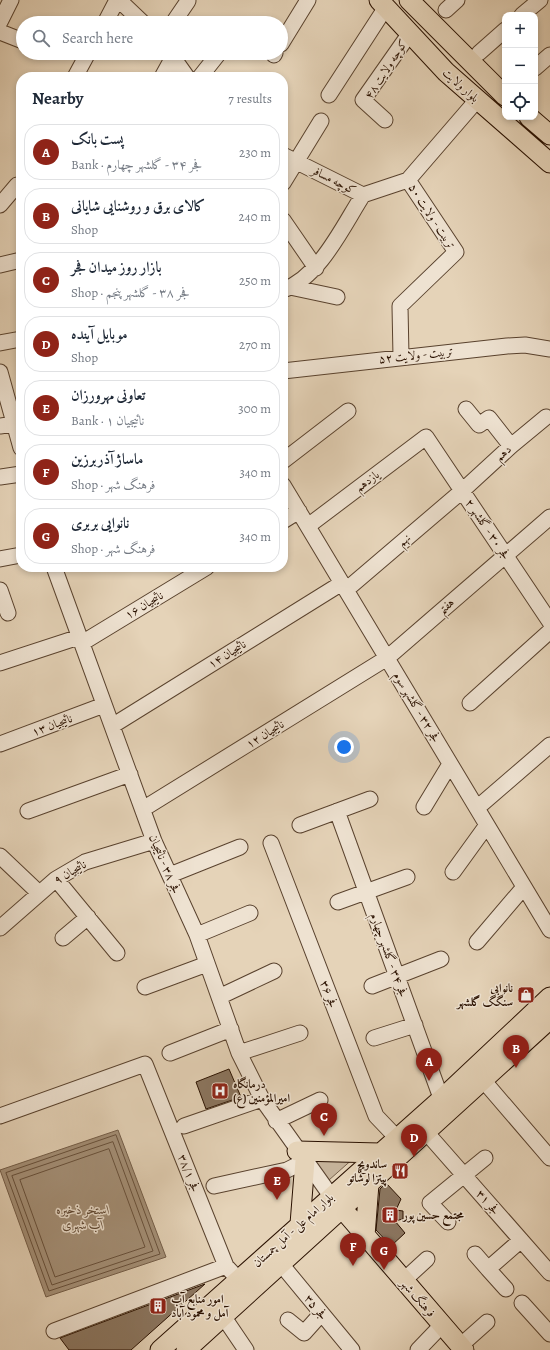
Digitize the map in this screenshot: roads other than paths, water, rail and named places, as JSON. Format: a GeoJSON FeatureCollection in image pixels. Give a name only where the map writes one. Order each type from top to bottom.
{"type":"FeatureCollection","features":[{"type":"Feature","properties":{"kind":"main road","name":"بلوار ولایت"},"geometry":{"type":"LineString","coordinates":[[409,2],[502,93]]}},
{"type":"Feature","properties":{"kind":"main road","name":"بلوار ولایت"},"geometry":{"type":"LineString","coordinates":[[382,4],[446,72],[550,163]]}},
{"type":"Feature","properties":{"kind":"main road"},"geometry":{"type":"LineString","coordinates":[[532,120],[550,135]]}},
{"type":"Feature","properties":{"kind":"main road","name":"بلوار امام علی - آمل چمستان"},"geometry":{"type":"LineString","coordinates":[[160,1350],[232,1273],[300,1224],[336,1202],[380,1153],[550,997]]}},
{"type":"Feature","properties":{"kind":"main road"},"geometry":{"type":"LineString","coordinates":[[336,1202],[369,1184],[550,1019]]}},
{"type":"Feature","properties":{"kind":"main road"},"geometry":{"type":"LineString","coordinates":[[300,1224],[301,1156],[380,1153]]}},
{"type":"Feature","properties":{"kind":"main road"},"geometry":{"type":"LineString","coordinates":[[365,1236],[369,1184]]}},
{"type":"Feature","properties":{"kind":"main road","name":"بلوار امام علی - آمل چمستان"},"geometry":{"type":"LineString","coordinates":[[186,1350],[327,1223],[336,1202]]}},
{"type":"Feature","properties":{"kind":"main road","name":"فرهنگ شهر"},"geometry":{"type":"LineString","coordinates":[[336,1202],[462,1348]]}},
{"type":"Feature","properties":{"kind":"street"},"geometry":{"type":"LineString","coordinates":[[0,22],[11,0]]}},
{"type":"Feature","properties":{"kind":"street"},"geometry":{"type":"LineString","coordinates":[[109,16],[118,0],[135,16]]}},
{"type":"Feature","properties":{"kind":"street"},"geometry":{"type":"LineString","coordinates":[[288,33],[308,0]]}},
{"type":"Feature","properties":{"kind":"street"},"geometry":{"type":"LineString","coordinates":[[446,10],[457,0]]}},
{"type":"Feature","properties":{"kind":"street"},"geometry":{"type":"LineString","coordinates":[[526,12],[540,0]]}},
{"type":"Feature","properties":{"kind":"street"},"geometry":{"type":"LineString","coordinates":[[178,16],[188,1]]}},
{"type":"Feature","properties":{"kind":"street"},"geometry":{"type":"LineString","coordinates":[[329,95],[382,4]]}},
{"type":"Feature","properties":{"kind":"street"},"geometry":{"type":"LineString","coordinates":[[0,32],[16,38]]}},
{"type":"Feature","properties":{"kind":"street","name":"کوچه ولایت ۴۸"},"geometry":{"type":"LineString","coordinates":[[385,120],[363,100],[410,33]]}},
{"type":"Feature","properties":{"kind":"street"},"geometry":{"type":"LineString","coordinates":[[479,53],[502,33]]}},
{"type":"Feature","properties":{"kind":"street"},"geometry":{"type":"LineString","coordinates":[[538,65],[550,55]]}},
{"type":"Feature","properties":{"kind":"street"},"geometry":{"type":"LineString","coordinates":[[78,72],[84,60]]}},
{"type":"Feature","properties":{"kind":"street"},"geometry":{"type":"LineString","coordinates":[[164,72],[170,60]]}},
{"type":"Feature","properties":{"kind":"street"},"geometry":{"type":"LineString","coordinates":[[175,60],[184,72]]}},
{"type":"Feature","properties":{"kind":"street"},"geometry":{"type":"LineString","coordinates":[[204,72],[214,60]]}},
{"type":"Feature","properties":{"kind":"street","name":"تربیت - ولایت ۵۰"},"geometry":{"type":"LineString","coordinates":[[401,357],[400,306],[456,252],[408,180],[477,100]]}},
{"type":"Feature","properties":{"kind":"street"},"geometry":{"type":"LineString","coordinates":[[288,176],[321,121]]}},
{"type":"Feature","properties":{"kind":"street","name":"کوچه مسافر"},"geometry":{"type":"LineString","coordinates":[[288,157],[362,195],[408,180]]}},
{"type":"Feature","properties":{"kind":"street"},"geometry":{"type":"LineString","coordinates":[[0,188],[16,185]]}},
{"type":"Feature","properties":{"kind":"street"},"geometry":{"type":"LineString","coordinates":[[0,205],[16,188]]}},
{"type":"Feature","properties":{"kind":"street"},"geometry":{"type":"LineString","coordinates":[[288,287],[316,268],[362,195]]}},
{"type":"Feature","properties":{"kind":"street"},"geometry":{"type":"LineString","coordinates":[[288,227],[316,268]]}},
{"type":"Feature","properties":{"kind":"street"},"geometry":{"type":"LineString","coordinates":[[0,265],[16,261]]}},
{"type":"Feature","properties":{"kind":"street"},"geometry":{"type":"LineString","coordinates":[[288,288],[337,297]]}},
{"type":"Feature","properties":{"kind":"street"},"geometry":{"type":"LineString","coordinates":[[0,343],[16,340]]}},
{"type":"Feature","properties":{"kind":"street","name":"تربیت - ولایت ۵۲"},"geometry":{"type":"LineString","coordinates":[[288,370],[507,346],[547,345]]}},
{"type":"Feature","properties":{"kind":"street"},"geometry":{"type":"LineString","coordinates":[[0,372],[12,425],[16,435]]}},
{"type":"Feature","properties":{"kind":"street"},"geometry":{"type":"LineString","coordinates":[[466,408],[479,425],[489,418],[511,446]]}},
{"type":"Feature","properties":{"kind":"street"},"geometry":{"type":"LineString","coordinates":[[288,457],[348,411]]}},
{"type":"Feature","properties":{"kind":"street","name":"دهم"},"geometry":{"type":"LineString","coordinates":[[462,491],[511,446],[546,417]]}},
{"type":"Feature","properties":{"kind":"street","name":"فجر ۳۰ - گلشهر ۲"},"geometry":{"type":"LineString","coordinates":[[426,437],[550,622]]}},
{"type":"Feature","properties":{"kind":"street","name":"یازدهم"},"geometry":{"type":"LineString","coordinates":[[308,526],[426,437]]}},
{"type":"Feature","properties":{"kind":"street"},"geometry":{"type":"LineString","coordinates":[[0,477],[16,475]]}},
{"type":"Feature","properties":{"kind":"street","name":"نهم"},"geometry":{"type":"LineString","coordinates":[[344,586],[462,491]]}},
{"type":"Feature","properties":{"kind":"street","name":"فجر ۳۲ - گلشهر سوم"},"geometry":{"type":"LineString","coordinates":[[288,493],[550,930]]}},
{"type":"Feature","properties":{"kind":"street"},"geometry":{"type":"LineString","coordinates":[[288,518],[299,511]]}},
{"type":"Feature","properties":{"kind":"street","name":"هفتم"},"geometry":{"type":"LineString","coordinates":[[387,658],[505,554],[550,517]]}},
{"type":"Feature","properties":{"kind":"street"},"geometry":{"type":"LineString","coordinates":[[0,559],[16,556]]}},
{"type":"Feature","properties":{"kind":"street","name":"فجر ۳۸ - نائیجیان"},"geometry":{"type":"LineString","coordinates":[[60,572],[80,640],[154,841],[197,935],[240,1053],[262,1099],[276,1121],[336,1202]]}},
{"type":"Feature","properties":{"kind":"street","name":"نائیجیان ۱۶"},"geometry":{"type":"LineString","coordinates":[[0,662],[80,640],[198,572]]}},
{"type":"Feature","properties":{"kind":"street","name":"نائیجیان ۱۴"},"geometry":{"type":"LineString","coordinates":[[112,726],[344,586]]}},
{"type":"Feature","properties":{"kind":"street"},"geometry":{"type":"LineString","coordinates":[[0,590],[8,613]]}},
{"type":"Feature","properties":{"kind":"street"},"geometry":{"type":"LineString","coordinates":[[470,703],[550,631]]}},
{"type":"Feature","properties":{"kind":"street","name":"نائیجیان ۱۲"},"geometry":{"type":"LineString","coordinates":[[143,809],[387,658]]}},
{"type":"Feature","properties":{"kind":"street","name":"نائیجیان ۱۳"},"geometry":{"type":"LineString","coordinates":[[0,744],[104,705]]}},
{"type":"Feature","properties":{"kind":"street"},"geometry":{"type":"LineString","coordinates":[[477,808],[550,745]]}},
{"type":"Feature","properties":{"kind":"street"},"geometry":{"type":"LineString","coordinates":[[424,807],[450,764]]}},
{"type":"Feature","properties":{"kind":"street"},"geometry":{"type":"LineString","coordinates":[[28,811],[130,774]]}},
{"type":"Feature","properties":{"kind":"street"},"geometry":{"type":"LineString","coordinates":[[300,825],[370,799]]}},
{"type":"Feature","properties":{"kind":"street","name":"فجر ۳۴ - گلشهر چهارم"},"geometry":{"type":"LineString","coordinates":[[337,811],[441,1098]]}},
{"type":"Feature","properties":{"kind":"street"},"geometry":{"type":"LineString","coordinates":[[453,872],[487,825]]}},
{"type":"Feature","properties":{"kind":"street","name":"نائیجیان ۹"},"geometry":{"type":"LineString","coordinates":[[2,923],[56,878],[85,862],[154,841]]}},
{"type":"Feature","properties":{"kind":"street","name":"فجر ۳۶"},"geometry":{"type":"LineString","coordinates":[[270,843],[376,1116],[397,1138]]}},
{"type":"Feature","properties":{"kind":"street"},"geometry":{"type":"LineString","coordinates":[[170,875],[240,847]]}},
{"type":"Feature","properties":{"kind":"street"},"geometry":{"type":"LineString","coordinates":[[0,856],[39,893]]}},
{"type":"Feature","properties":{"kind":"street"},"geometry":{"type":"LineString","coordinates":[[338,902],[407,877]]}},
{"type":"Feature","properties":{"kind":"street"},"geometry":{"type":"LineString","coordinates":[[56,878],[117,953]]}},
{"type":"Feature","properties":{"kind":"street"},"geometry":{"type":"LineString","coordinates":[[477,942],[524,887]]}},
{"type":"Feature","properties":{"kind":"street"},"geometry":{"type":"LineString","coordinates":[[197,935],[250,912]]}},
{"type":"Feature","properties":{"kind":"street"},"geometry":{"type":"LineString","coordinates":[[63,938],[88,917]]}},
{"type":"Feature","properties":{"kind":"street"},"geometry":{"type":"LineString","coordinates":[[372,986],[441,959]]}},
{"type":"Feature","properties":{"kind":"street"},"geometry":{"type":"LineString","coordinates":[[145,987],[207,964]]}},
{"type":"Feature","properties":{"kind":"street"},"geometry":{"type":"LineString","coordinates":[[219,997],[274,971]]}},
{"type":"Feature","properties":{"kind":"street"},"geometry":{"type":"LineString","coordinates":[[374,1038],[414,1025]]}},
{"type":"Feature","properties":{"kind":"street"},"geometry":{"type":"LineString","coordinates":[[170,1054],[230,1029]]}},
{"type":"Feature","properties":{"kind":"street"},"geometry":{"type":"LineString","coordinates":[[240,1053],[300,1033]]}},
{"type":"Feature","properties":{"kind":"street","name":"فجر ۳۸/۱"},"geometry":{"type":"LineString","coordinates":[[0,1116],[146,1064],[232,1273]]}},
{"type":"Feature","properties":{"kind":"street"},"geometry":{"type":"LineString","coordinates":[[483,1080],[550,1158]]}},
{"type":"Feature","properties":{"kind":"street"},"geometry":{"type":"LineString","coordinates":[[184,1126],[262,1099]]}},
{"type":"Feature","properties":{"kind":"street"},"geometry":{"type":"LineString","coordinates":[[276,1121],[320,1100]]}},
{"type":"Feature","properties":{"kind":"street","name":"فجر ۳۱"},"geometry":{"type":"LineString","coordinates":[[426,1132],[550,1273]]}},
{"type":"Feature","properties":{"kind":"street"},"geometry":{"type":"LineString","coordinates":[[214,1186],[287,1170],[301,1156]]}},
{"type":"Feature","properties":{"kind":"street"},"geometry":{"type":"LineString","coordinates":[[448,1222],[430,1203],[485,1158]]}},
{"type":"Feature","properties":{"kind":"street"},"geometry":{"type":"LineString","coordinates":[[488,1269],[521,1240]]}},
{"type":"Feature","properties":{"kind":"street"},"geometry":{"type":"LineString","coordinates":[[475,1254],[506,1289]]}},
{"type":"Feature","properties":{"kind":"street"},"geometry":{"type":"LineString","coordinates":[[403,1281],[427,1259]]}},
{"type":"Feature","properties":{"kind":"street","name":"فجر ۳۵"},"geometry":{"type":"LineString","coordinates":[[281,1264],[352,1350]]}},
{"type":"Feature","properties":{"kind":"street"},"geometry":{"type":"LineString","coordinates":[[54,1331],[232,1273]]}},
{"type":"Feature","properties":{"kind":"street"},"geometry":{"type":"LineString","coordinates":[[522,1303],[549,1332]]}},
{"type":"Feature","properties":{"kind":"street"},"geometry":{"type":"LineString","coordinates":[[288,1320],[304,1333],[321,1314]]}},
{"type":"Feature","properties":{"kind":"street"},"geometry":{"type":"LineString","coordinates":[[223,1316],[246,1350]]}},
{"type":"Feature","properties":{"kind":"street"},"geometry":{"type":"LineString","coordinates":[[462,1348],[487,1322]]}},
{"type":"Feature","properties":{"kind":"street"},"geometry":{"type":"LineString","coordinates":[[418,1350],[442,1325]]}},
{"type":"Feature","properties":{"kind":"water","name":"استخر ذخیره آب شهری"},"geometry":{"type":"Polygon","coordinates":[[[118,1130],[166,1257],[46,1297],[0,1170],[118,1130]]]}},
{"type":"Feature","properties":{"kind":"place","name":"نانوایی سنگگ گلشهر"},"geometry":{"type":"Point","coordinates":[526,995]}},
{"type":"Feature","properties":{"kind":"place","name":"کالای برق و روشنایی شایانی"},"geometry":{"type":"Point","coordinates":[516,1068]}},
{"type":"Feature","properties":{"kind":"place","name":"پست بانک"},"geometry":{"type":"Point","coordinates":[429,1081]}},
{"type":"Feature","properties":{"kind":"place","name":"درمانگاه امیرالمؤمنین (ع)"},"geometry":{"type":"Point","coordinates":[220,1091]}},
{"type":"Feature","properties":{"kind":"place","name":"بازار روز میدان فجر"},"geometry":{"type":"Point","coordinates":[324,1136]}},
{"type":"Feature","properties":{"kind":"place","name":"موبایل آینده"},"geometry":{"type":"Point","coordinates":[414,1157]}},
{"type":"Feature","properties":{"kind":"place","name":"ساندویچ پیتزا لوشاتو"},"geometry":{"type":"Point","coordinates":[400,1171]}},
{"type":"Feature","properties":{"kind":"place","name":"تعاونی مهرورزان"},"geometry":{"type":"Point","coordinates":[277,1200]}},
{"type":"Feature","properties":{"kind":"place","name":"مجتمع حسین پور"},"geometry":{"type":"Point","coordinates":[390,1215]}},
{"type":"Feature","properties":{"kind":"place","name":"ماساژ آذربرزین"},"geometry":{"type":"Point","coordinates":[353,1266]}},
{"type":"Feature","properties":{"kind":"place","name":"نانوایی بربری"},"geometry":{"type":"Point","coordinates":[384,1270]}},
{"type":"Feature","properties":{"kind":"place","name":"امور منابع آب آمل و محمود آباد"},"geometry":{"type":"Point","coordinates":[158,1306]}}]}
